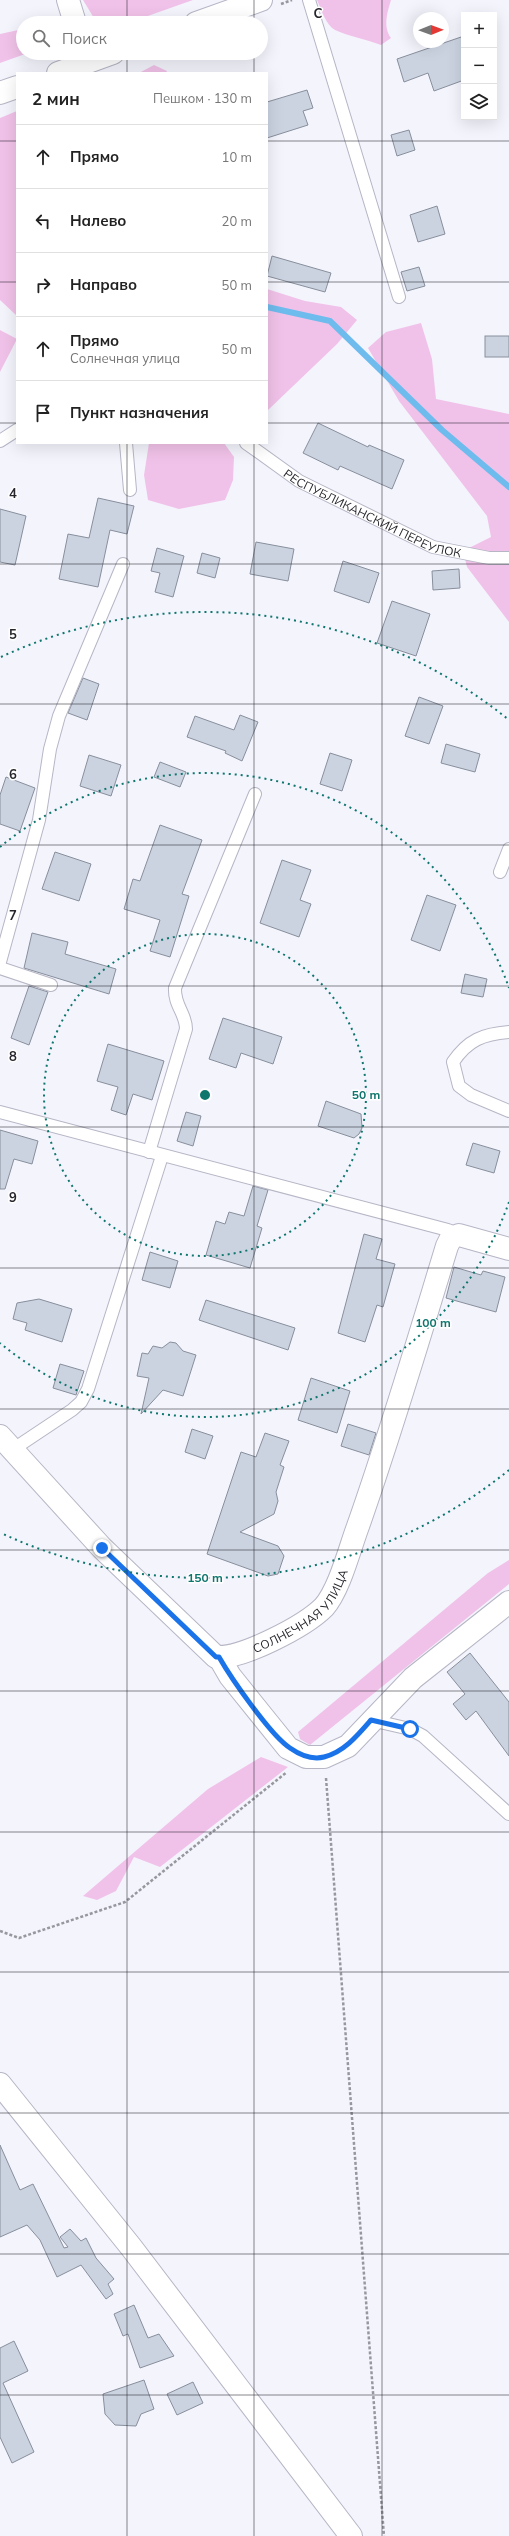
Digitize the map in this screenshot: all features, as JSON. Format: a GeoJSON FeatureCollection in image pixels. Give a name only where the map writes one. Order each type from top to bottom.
{"type":"FeatureCollection","features":[{"type":"Feature","properties":{"kind":"street"},"geometry":{"type":"LineString","coordinates":[[68,0],[73,16]]}},
{"type":"Feature","properties":{"kind":"street"},"geometry":{"type":"LineString","coordinates":[[216,16],[261,0]]}},
{"type":"Feature","properties":{"kind":"street"},"geometry":{"type":"LineString","coordinates":[[74,66],[92,60]]}},
{"type":"Feature","properties":{"kind":"street"},"geometry":{"type":"LineString","coordinates":[[0,93],[16,87]]}},
{"type":"Feature","properties":{"kind":"street"},"geometry":{"type":"LineString","coordinates":[[455,1237],[509,1249]]}},
{"type":"Feature","properties":{"kind":"street","name":"СОЛНЕЧНАЯ УЛИЦА"},"geometry":{"type":"LineString","coordinates":[[219,1657],[227,1658],[261,1646],[310,1618],[324,1606],[336,1584],[387,1445],[446,1246],[455,1237]]}},
{"type":"Feature","properties":{"kind":"street"},"geometry":{"type":"LineString","coordinates":[[6,1443],[122,1568],[216,1657],[219,1657],[230,1676],[271,1729],[288,1748],[315,1757],[348,1746],[371,1720],[413,1678],[509,1602]]}},
{"type":"Feature","properties":{"kind":"street"},"geometry":{"type":"LineString","coordinates":[[0,2084],[131,2247],[352,2536]]}},
{"type":"Feature","properties":{"kind":"lane"},"geometry":{"type":"LineString","coordinates":[[309,0],[399,297]]}},
{"type":"Feature","properties":{"kind":"lane"},"geometry":{"type":"LineString","coordinates":[[0,441],[16,431]]}},
{"type":"Feature","properties":{"kind":"lane"},"geometry":{"type":"LineString","coordinates":[[126,444],[130,490]]}},
{"type":"Feature","properties":{"kind":"lane","name":"РЕСПУБЛИКАНСКИЙ ПЕРЕУЛОК"},"geometry":{"type":"LineString","coordinates":[[247,444],[299,481],[432,548],[489,558],[509,558]]}},
{"type":"Feature","properties":{"kind":"lane"},"geometry":{"type":"LineString","coordinates":[[0,962],[39,820],[50,750],[59,716],[123,564]]}},
{"type":"Feature","properties":{"kind":"lane"},"geometry":{"type":"LineString","coordinates":[[149,1152],[186,1029],[186,1020],[175,999],[176,988],[255,794]]}},
{"type":"Feature","properties":{"kind":"lane"},"geometry":{"type":"LineString","coordinates":[[500,872],[509,849]]}},
{"type":"Feature","properties":{"kind":"lane"},"geometry":{"type":"LineString","coordinates":[[0,968],[51,985]]}},
{"type":"Feature","properties":{"kind":"lane"},"geometry":{"type":"LineString","coordinates":[[509,1032],[487,1034],[476,1038],[453,1062],[460,1086],[471,1095],[509,1111]]}},
{"type":"Feature","properties":{"kind":"lane"},"geometry":{"type":"LineString","coordinates":[[0,1112],[162,1156],[448,1230],[455,1237]]}},
{"type":"Feature","properties":{"kind":"lane"},"geometry":{"type":"LineString","coordinates":[[6,1443],[81,1402],[88,1389],[162,1156]]}},
{"type":"Feature","properties":{"kind":"lane"},"geometry":{"type":"LineString","coordinates":[[371,1720],[410,1729],[423,1736],[509,1814]]}},
{"type":"Feature","properties":{"kind":"path"},"geometry":{"type":"LineString","coordinates":[[0,1931],[19,1938],[125,1902],[315,1757]]}},
{"type":"Feature","properties":{"kind":"path"},"geometry":{"type":"LineString","coordinates":[[315,1757],[384,2536]]}},
{"type":"Feature","properties":{"kind":"shaded area"},"geometry":{"type":"Polygon","coordinates":[[[83,0],[193,0],[148,16],[93,16],[83,0]]]}},
{"type":"Feature","properties":{"kind":"shaded area"},"geometry":{"type":"Polygon","coordinates":[[[317,0],[391,0],[386,25],[391,38],[381,45],[335,30],[326,21],[317,0]]]}},
{"type":"Feature","properties":{"kind":"shaded area"},"geometry":{"type":"Polygon","coordinates":[[[16,31],[16,57],[0,63],[0,34],[16,31]]]}},
{"type":"Feature","properties":{"kind":"shaded area"},"geometry":{"type":"Polygon","coordinates":[[[154,65],[167,71],[166,72],[141,72],[154,65]]]}},
{"type":"Feature","properties":{"kind":"shaded area"},"geometry":{"type":"Polygon","coordinates":[[[16,111],[16,315],[0,300],[0,118],[16,111]]]}},
{"type":"Feature","properties":{"kind":"shaded area"},"geometry":{"type":"Polygon","coordinates":[[[268,289],[305,301],[341,307],[357,320],[337,344],[268,410],[268,289]]]}},
{"type":"Feature","properties":{"kind":"shaded area"},"geometry":{"type":"Polygon","coordinates":[[[421,323],[432,359],[436,399],[509,414],[509,622],[467,567],[463,551],[491,537],[487,516],[399,401],[368,348],[386,332],[421,323]]]}},
{"type":"Feature","properties":{"kind":"shaded area"},"geometry":{"type":"Polygon","coordinates":[[[0,330],[16,338],[16,341],[0,372],[0,330]]]}},
{"type":"Feature","properties":{"kind":"shaded area"},"geometry":{"type":"Polygon","coordinates":[[[149,444],[225,444],[234,457],[233,480],[225,500],[179,509],[148,500],[144,475],[149,444]]]}},
{"type":"Feature","properties":{"kind":"shaded area"},"geometry":{"type":"Polygon","coordinates":[[[509,1560],[509,1584],[310,1745],[300,1739],[298,1732],[488,1573],[509,1560]]]}},
{"type":"Feature","properties":{"kind":"shaded area"},"geometry":{"type":"Polygon","coordinates":[[[261,1757],[288,1767],[160,1867],[134,1857],[116,1891],[97,1900],[83,1896],[208,1789],[261,1757]]]}},
{"type":"Feature","properties":{"kind":"building"},"geometry":{"type":"Polygon","coordinates":[[[461,37],[461,81],[434,91],[428,73],[404,82],[397,59],[429,48],[449,48],[449,41],[461,37]]]}},
{"type":"Feature","properties":{"kind":"building"},"geometry":{"type":"Polygon","coordinates":[[[307,90],[313,108],[303,111],[308,125],[268,138],[268,102],[307,90]]]}},
{"type":"Feature","properties":{"kind":"building"},"geometry":{"type":"Polygon","coordinates":[[[409,130],[415,150],[397,156],[391,135],[409,130]]]}},
{"type":"Feature","properties":{"kind":"building"},"geometry":{"type":"Polygon","coordinates":[[[437,206],[445,234],[418,242],[410,215],[437,206]]]}},
{"type":"Feature","properties":{"kind":"building"},"geometry":{"type":"Polygon","coordinates":[[[272,256],[331,273],[325,292],[268,276],[272,256]]]}},
{"type":"Feature","properties":{"kind":"building"},"geometry":{"type":"Polygon","coordinates":[[[419,267],[425,286],[407,291],[401,272],[419,267]]]}},
{"type":"Feature","properties":{"kind":"building"},"geometry":{"type":"Polygon","coordinates":[[[485,336],[509,336],[509,357],[485,357],[485,336]]]}},
{"type":"Feature","properties":{"kind":"building"},"geometry":{"type":"Polygon","coordinates":[[[318,423],[368,447],[369,445],[404,460],[392,489],[340,466],[338,470],[303,453],[318,423]]]}},
{"type":"Feature","properties":{"kind":"building"},"geometry":{"type":"Polygon","coordinates":[[[98,498],[134,506],[127,534],[110,530],[98,587],[59,579],[68,534],[89,538],[98,498]]]}},
{"type":"Feature","properties":{"kind":"building"},"geometry":{"type":"Polygon","coordinates":[[[0,509],[26,516],[15,565],[0,562],[0,509]]]}},
{"type":"Feature","properties":{"kind":"building"},"geometry":{"type":"Polygon","coordinates":[[[256,542],[294,549],[288,581],[250,574],[256,542]]]}},
{"type":"Feature","properties":{"kind":"building"},"geometry":{"type":"Polygon","coordinates":[[[157,548],[184,556],[173,597],[155,592],[160,573],[151,571],[157,548]]]}},
{"type":"Feature","properties":{"kind":"building"},"geometry":{"type":"Polygon","coordinates":[[[202,553],[220,558],[215,578],[197,573],[202,553]]]}},
{"type":"Feature","properties":{"kind":"building"},"geometry":{"type":"Polygon","coordinates":[[[343,561],[379,573],[369,603],[334,591],[343,561]]]}},
{"type":"Feature","properties":{"kind":"building"},"geometry":{"type":"Polygon","coordinates":[[[459,569],[460,588],[433,590],[432,571],[459,569]]]}},
{"type":"Feature","properties":{"kind":"building"},"geometry":{"type":"Polygon","coordinates":[[[392,601],[430,614],[416,656],[377,643],[392,601]]]}},
{"type":"Feature","properties":{"kind":"building"},"geometry":{"type":"Polygon","coordinates":[[[83,678],[99,684],[87,720],[68,713],[83,678]]]}},
{"type":"Feature","properties":{"kind":"building"},"geometry":{"type":"Polygon","coordinates":[[[419,697],[443,706],[429,744],[405,736],[419,697]]]}},
{"type":"Feature","properties":{"kind":"building"},"geometry":{"type":"Polygon","coordinates":[[[240,715],[258,722],[242,761],[225,753],[226,751],[187,737],[195,716],[234,730],[240,715]]]}},
{"type":"Feature","properties":{"kind":"building"},"geometry":{"type":"Polygon","coordinates":[[[446,744],[480,754],[475,772],[441,763],[446,744]]]}},
{"type":"Feature","properties":{"kind":"building"},"geometry":{"type":"Polygon","coordinates":[[[330,753],[352,760],[342,791],[320,784],[330,753]]]}},
{"type":"Feature","properties":{"kind":"building"},"geometry":{"type":"Polygon","coordinates":[[[89,755],[121,765],[111,796],[80,786],[89,755]]]}},
{"type":"Feature","properties":{"kind":"building"},"geometry":{"type":"Polygon","coordinates":[[[160,762],[186,772],[180,787],[154,777],[160,762]]]}},
{"type":"Feature","properties":{"kind":"building"},"geometry":{"type":"Polygon","coordinates":[[[6,777],[35,788],[20,831],[0,824],[0,795],[6,777]]]}},
{"type":"Feature","properties":{"kind":"building"},"geometry":{"type":"Polygon","coordinates":[[[160,825],[202,840],[182,894],[189,896],[170,957],[150,951],[160,920],[124,909],[133,879],[140,881],[160,825]]]}},
{"type":"Feature","properties":{"kind":"building"},"geometry":{"type":"Polygon","coordinates":[[[55,852],[91,864],[79,901],[42,889],[55,852]]]}},
{"type":"Feature","properties":{"kind":"building"},"geometry":{"type":"Polygon","coordinates":[[[282,860],[311,870],[300,900],[311,904],[299,937],[260,923],[282,860]]]}},
{"type":"Feature","properties":{"kind":"building"},"geometry":{"type":"Polygon","coordinates":[[[427,895],[456,905],[440,951],[411,940],[427,895]]]}},
{"type":"Feature","properties":{"kind":"building"},"geometry":{"type":"Polygon","coordinates":[[[32,933],[68,942],[65,954],[116,969],[109,994],[24,968],[32,933]]]}},
{"type":"Feature","properties":{"kind":"building"},"geometry":{"type":"Polygon","coordinates":[[[465,974],[487,979],[483,997],[461,993],[465,974]]]}},
{"type":"Feature","properties":{"kind":"building"},"geometry":{"type":"Polygon","coordinates":[[[29,986],[48,992],[29,1045],[11,1038],[29,986]]]}},
{"type":"Feature","properties":{"kind":"building"},"geometry":{"type":"Polygon","coordinates":[[[223,1018],[282,1037],[273,1064],[241,1053],[236,1068],[209,1059],[223,1018]]]}},
{"type":"Feature","properties":{"kind":"building"},"geometry":{"type":"Polygon","coordinates":[[[108,1044],[164,1061],[152,1100],[133,1094],[126,1115],[111,1110],[118,1087],[97,1081],[108,1044]]]}},
{"type":"Feature","properties":{"kind":"building"},"geometry":{"type":"Polygon","coordinates":[[[326,1101],[361,1114],[362,1128],[359,1134],[354,1138],[318,1126],[326,1101]]]}},
{"type":"Feature","properties":{"kind":"building"},"geometry":{"type":"Polygon","coordinates":[[[186,1112],[201,1116],[193,1146],[177,1141],[186,1112]]]}},
{"type":"Feature","properties":{"kind":"building"},"geometry":{"type":"Polygon","coordinates":[[[0,1130],[38,1141],[32,1164],[14,1159],[5,1189],[0,1189],[0,1130]]]}},
{"type":"Feature","properties":{"kind":"building"},"geometry":{"type":"Polygon","coordinates":[[[473,1143],[500,1151],[494,1173],[466,1165],[473,1143]]]}},
{"type":"Feature","properties":{"kind":"building"},"geometry":{"type":"Polygon","coordinates":[[[253,1186],[268,1190],[257,1226],[262,1228],[250,1268],[206,1255],[216,1221],[225,1224],[229,1212],[244,1216],[253,1186]]]}},
{"type":"Feature","properties":{"kind":"building"},"geometry":{"type":"Polygon","coordinates":[[[364,1234],[382,1239],[376,1259],[395,1264],[383,1307],[377,1305],[365,1342],[338,1333],[364,1234]]]}},
{"type":"Feature","properties":{"kind":"building"},"geometry":{"type":"Polygon","coordinates":[[[150,1252],[178,1261],[170,1288],[142,1280],[150,1252]]]}},
{"type":"Feature","properties":{"kind":"building"},"geometry":{"type":"Polygon","coordinates":[[[454,1267],[481,1275],[483,1271],[505,1277],[496,1312],[446,1298],[454,1267]]]}},
{"type":"Feature","properties":{"kind":"building"},"geometry":{"type":"Polygon","coordinates":[[[39,1299],[72,1309],[62,1342],[25,1330],[27,1323],[13,1319],[17,1303],[39,1299]]]}},
{"type":"Feature","properties":{"kind":"building"},"geometry":{"type":"Polygon","coordinates":[[[206,1300],[295,1328],[288,1350],[199,1320],[206,1300]]]}},
{"type":"Feature","properties":{"kind":"building"},"geometry":{"type":"Polygon","coordinates":[[[170,1342],[176,1343],[183,1351],[196,1355],[183,1396],[163,1390],[141,1414],[149,1378],[137,1376],[142,1353],[148,1354],[153,1346],[162,1348],[170,1342]]]}},
{"type":"Feature","properties":{"kind":"building"},"geometry":{"type":"Polygon","coordinates":[[[60,1364],[84,1371],[76,1395],[53,1388],[60,1364]]]}},
{"type":"Feature","properties":{"kind":"building"},"geometry":{"type":"Polygon","coordinates":[[[311,1378],[350,1391],[337,1433],[298,1420],[311,1378]]]}},
{"type":"Feature","properties":{"kind":"building"},"geometry":{"type":"Polygon","coordinates":[[[348,1424],[376,1433],[369,1455],[341,1446],[348,1424]]]}},
{"type":"Feature","properties":{"kind":"building"},"geometry":{"type":"Polygon","coordinates":[[[192,1429],[213,1436],[205,1459],[185,1452],[192,1429]]]}},
{"type":"Feature","properties":{"kind":"building"},"geometry":{"type":"Polygon","coordinates":[[[265,1433],[289,1441],[280,1465],[284,1467],[276,1492],[278,1501],[274,1514],[240,1532],[278,1546],[284,1556],[278,1574],[268,1576],[207,1554],[241,1452],[256,1457],[265,1433]]]}},
{"type":"Feature","properties":{"kind":"building"},"geometry":{"type":"Polygon","coordinates":[[[470,1653],[509,1702],[509,1756],[476,1711],[466,1720],[453,1704],[465,1694],[447,1672],[470,1653]]]}},
{"type":"Feature","properties":{"kind":"building"},"geometry":{"type":"Polygon","coordinates":[[[0,2145],[20,2190],[33,2184],[64,2248],[68,2247],[60,2237],[70,2229],[81,2241],[86,2238],[96,2258],[114,2279],[108,2284],[113,2294],[106,2299],[81,2265],[57,2277],[40,2240],[27,2225],[0,2237],[0,2145]]]}},
{"type":"Feature","properties":{"kind":"building"},"geometry":{"type":"Polygon","coordinates":[[[134,2305],[148,2338],[159,2334],[174,2356],[140,2368],[128,2334],[123,2336],[114,2314],[134,2305]]]}},
{"type":"Feature","properties":{"kind":"building"},"geometry":{"type":"Polygon","coordinates":[[[14,2341],[28,2371],[3,2383],[34,2452],[12,2463],[0,2437],[0,2348],[14,2341]]]}},
{"type":"Feature","properties":{"kind":"building"},"geometry":{"type":"Polygon","coordinates":[[[144,2380],[154,2409],[141,2414],[136,2426],[115,2425],[105,2414],[103,2394],[144,2380]]]}},
{"type":"Feature","properties":{"kind":"building"},"geometry":{"type":"Polygon","coordinates":[[[193,2382],[203,2403],[177,2415],[167,2394],[193,2382]]]}},
{"type":"Feature","properties":{"kind":"waterway"},"geometry":{"type":"LineString","coordinates":[[268,307],[330,321],[442,430],[509,487]]}},
{"type":"Feature","properties":{"kind":"route"},"geometry":{"type":"LineString","coordinates":[[102,1548],[127,1574],[216,1657],[219,1657],[230,1676],[271,1729],[288,1748],[306,1757],[324,1757],[348,1746],[371,1720],[389,1726],[410,1729]]}}]}
